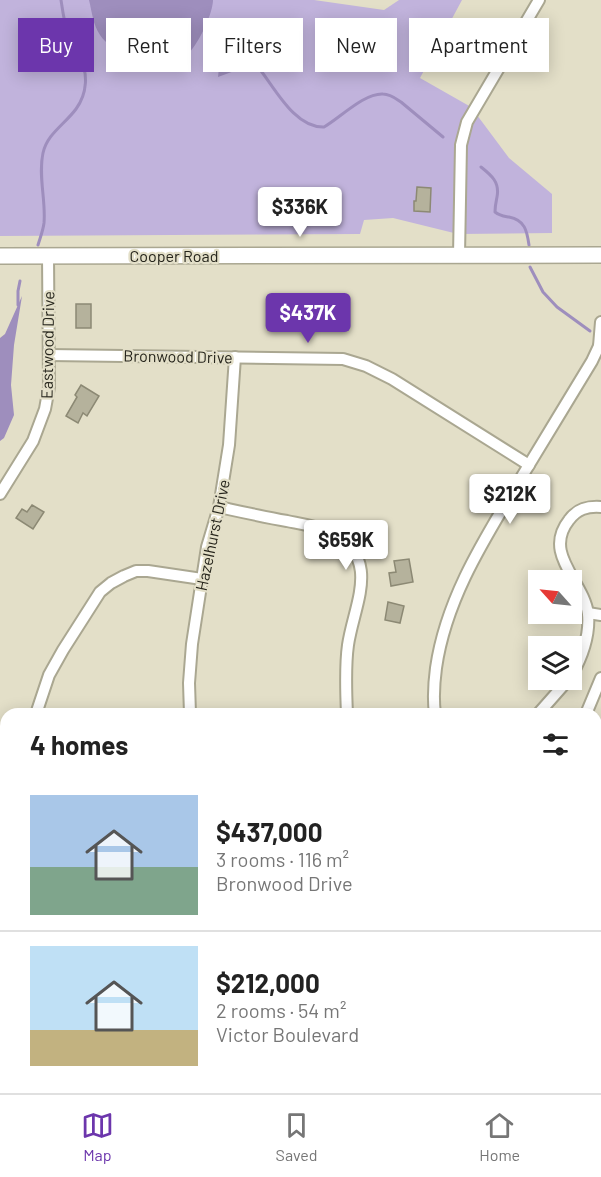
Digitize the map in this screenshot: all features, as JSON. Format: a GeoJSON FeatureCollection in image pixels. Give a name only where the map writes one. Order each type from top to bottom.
{"type":"FeatureCollection","features":[{"type":"Feature","properties":{"kind":"street"},"geometry":{"type":"LineString","coordinates":[[459,255],[461,145],[466,122],[539,0]]}},
{"type":"Feature","properties":{"kind":"street","name":"Eastwood Drive"},"geometry":{"type":"LineString","coordinates":[[0,494],[33,441],[45,409],[49,387],[48,255]]}},
{"type":"Feature","properties":{"kind":"street","name":"Cooper Road"},"geometry":{"type":"LineString","coordinates":[[0,256],[601,255]]}},
{"type":"Feature","properties":{"kind":"street"},"geometry":{"type":"LineString","coordinates":[[435,708],[434,683],[437,660],[451,610],[476,553],[592,361],[600,345],[601,322]]}},
{"type":"Feature","properties":{"kind":"street","name":"Bronwood Drive"},"geometry":{"type":"LineString","coordinates":[[49,355],[344,359],[366,366],[392,379],[529,465]]}},
{"type":"Feature","properties":{"kind":"street","name":"Hazelhurst Drive"},"geometry":{"type":"LineString","coordinates":[[190,708],[192,644],[207,547],[219,507],[230,435],[235,357]]}},
{"type":"Feature","properties":{"kind":"street"},"geometry":{"type":"LineString","coordinates":[[219,507],[315,527],[331,533],[344,541],[358,561],[362,573],[362,586],[348,648],[347,708]]}},
{"type":"Feature","properties":{"kind":"street"},"geometry":{"type":"LineString","coordinates":[[582,653],[588,630],[588,613],[564,563],[559,547],[560,539],[567,523],[576,513],[588,507],[601,507]]}},
{"type":"Feature","properties":{"kind":"street"},"geometry":{"type":"LineString","coordinates":[[38,708],[49,675],[63,650],[100,592],[111,583],[135,572],[148,571],[202,579]]}},
{"type":"Feature","properties":{"kind":"street"},"geometry":{"type":"LineString","coordinates":[[588,613],[601,615]]}},
{"type":"Feature","properties":{"kind":"street"},"geometry":{"type":"LineString","coordinates":[[588,708],[601,678]]}},
{"type":"Feature","properties":{"kind":"street"},"geometry":{"type":"LineString","coordinates":[[543,708],[559,690]]}},
{"type":"Feature","properties":{"kind":"shaded area"},"geometry":{"type":"Polygon","coordinates":[[[0,0],[314,0],[384,10],[399,0],[462,0],[452,18],[409,18],[409,72],[423,72],[420,78],[471,107],[509,158],[552,194],[552,233],[458,234],[393,218],[364,220],[360,234],[0,236],[0,0]]]}},
{"type":"Feature","properties":{"kind":"shaded area"},"geometry":{"type":"Polygon","coordinates":[[[89,0],[213,0],[209,17],[203,18],[203,30],[191,51],[191,18],[106,18],[106,42],[101,37],[89,0]]]}},
{"type":"Feature","properties":{"kind":"shaded area"},"geometry":{"type":"Polygon","coordinates":[[[219,72],[232,72],[218,77],[219,72]]]}},
{"type":"Feature","properties":{"kind":"shaded area"},"geometry":{"type":"Polygon","coordinates":[[[22,296],[14,345],[11,385],[14,415],[4,438],[0,441],[0,338],[5,334],[22,296]]]}},
{"type":"Feature","properties":{"kind":"building"},"geometry":{"type":"Polygon","coordinates":[[[417,187],[431,188],[430,212],[414,211],[417,187]]]}},
{"type":"Feature","properties":{"kind":"building"},"geometry":{"type":"Polygon","coordinates":[[[76,304],[91,304],[91,328],[76,328],[76,304]]]}},
{"type":"Feature","properties":{"kind":"building"},"geometry":{"type":"Polygon","coordinates":[[[81,385],[99,396],[87,416],[83,413],[78,423],[66,416],[81,385]]]}},
{"type":"Feature","properties":{"kind":"building"},"geometry":{"type":"Polygon","coordinates":[[[32,505],[44,512],[33,529],[16,518],[22,509],[27,512],[32,505]]]}},
{"type":"Feature","properties":{"kind":"building"},"geometry":{"type":"Polygon","coordinates":[[[409,559],[413,582],[391,586],[389,573],[396,572],[394,561],[409,559]]]}},
{"type":"Feature","properties":{"kind":"building"},"geometry":{"type":"Polygon","coordinates":[[[388,602],[404,606],[400,623],[385,620],[388,602]]]}},
{"type":"Feature","properties":{"kind":"waterway"},"geometry":{"type":"LineString","coordinates":[[38,245],[44,223],[41,170],[45,146],[80,103],[85,83],[82,63],[67,31],[61,0]]}},
{"type":"Feature","properties":{"kind":"waterway"},"geometry":{"type":"LineString","coordinates":[[262,72],[293,113],[313,125],[324,127],[368,97],[386,94],[401,102],[443,137]]}},
{"type":"Feature","properties":{"kind":"waterway"},"geometry":{"type":"LineString","coordinates":[[481,167],[496,183],[498,192],[495,212],[522,223],[529,245]]}},
{"type":"Feature","properties":{"kind":"waterway"},"geometry":{"type":"LineString","coordinates":[[530,267],[543,292],[557,307],[590,331]]}},
{"type":"Feature","properties":{"kind":"waterway"},"geometry":{"type":"LineString","coordinates":[[18,305],[20,281]]}}]}
